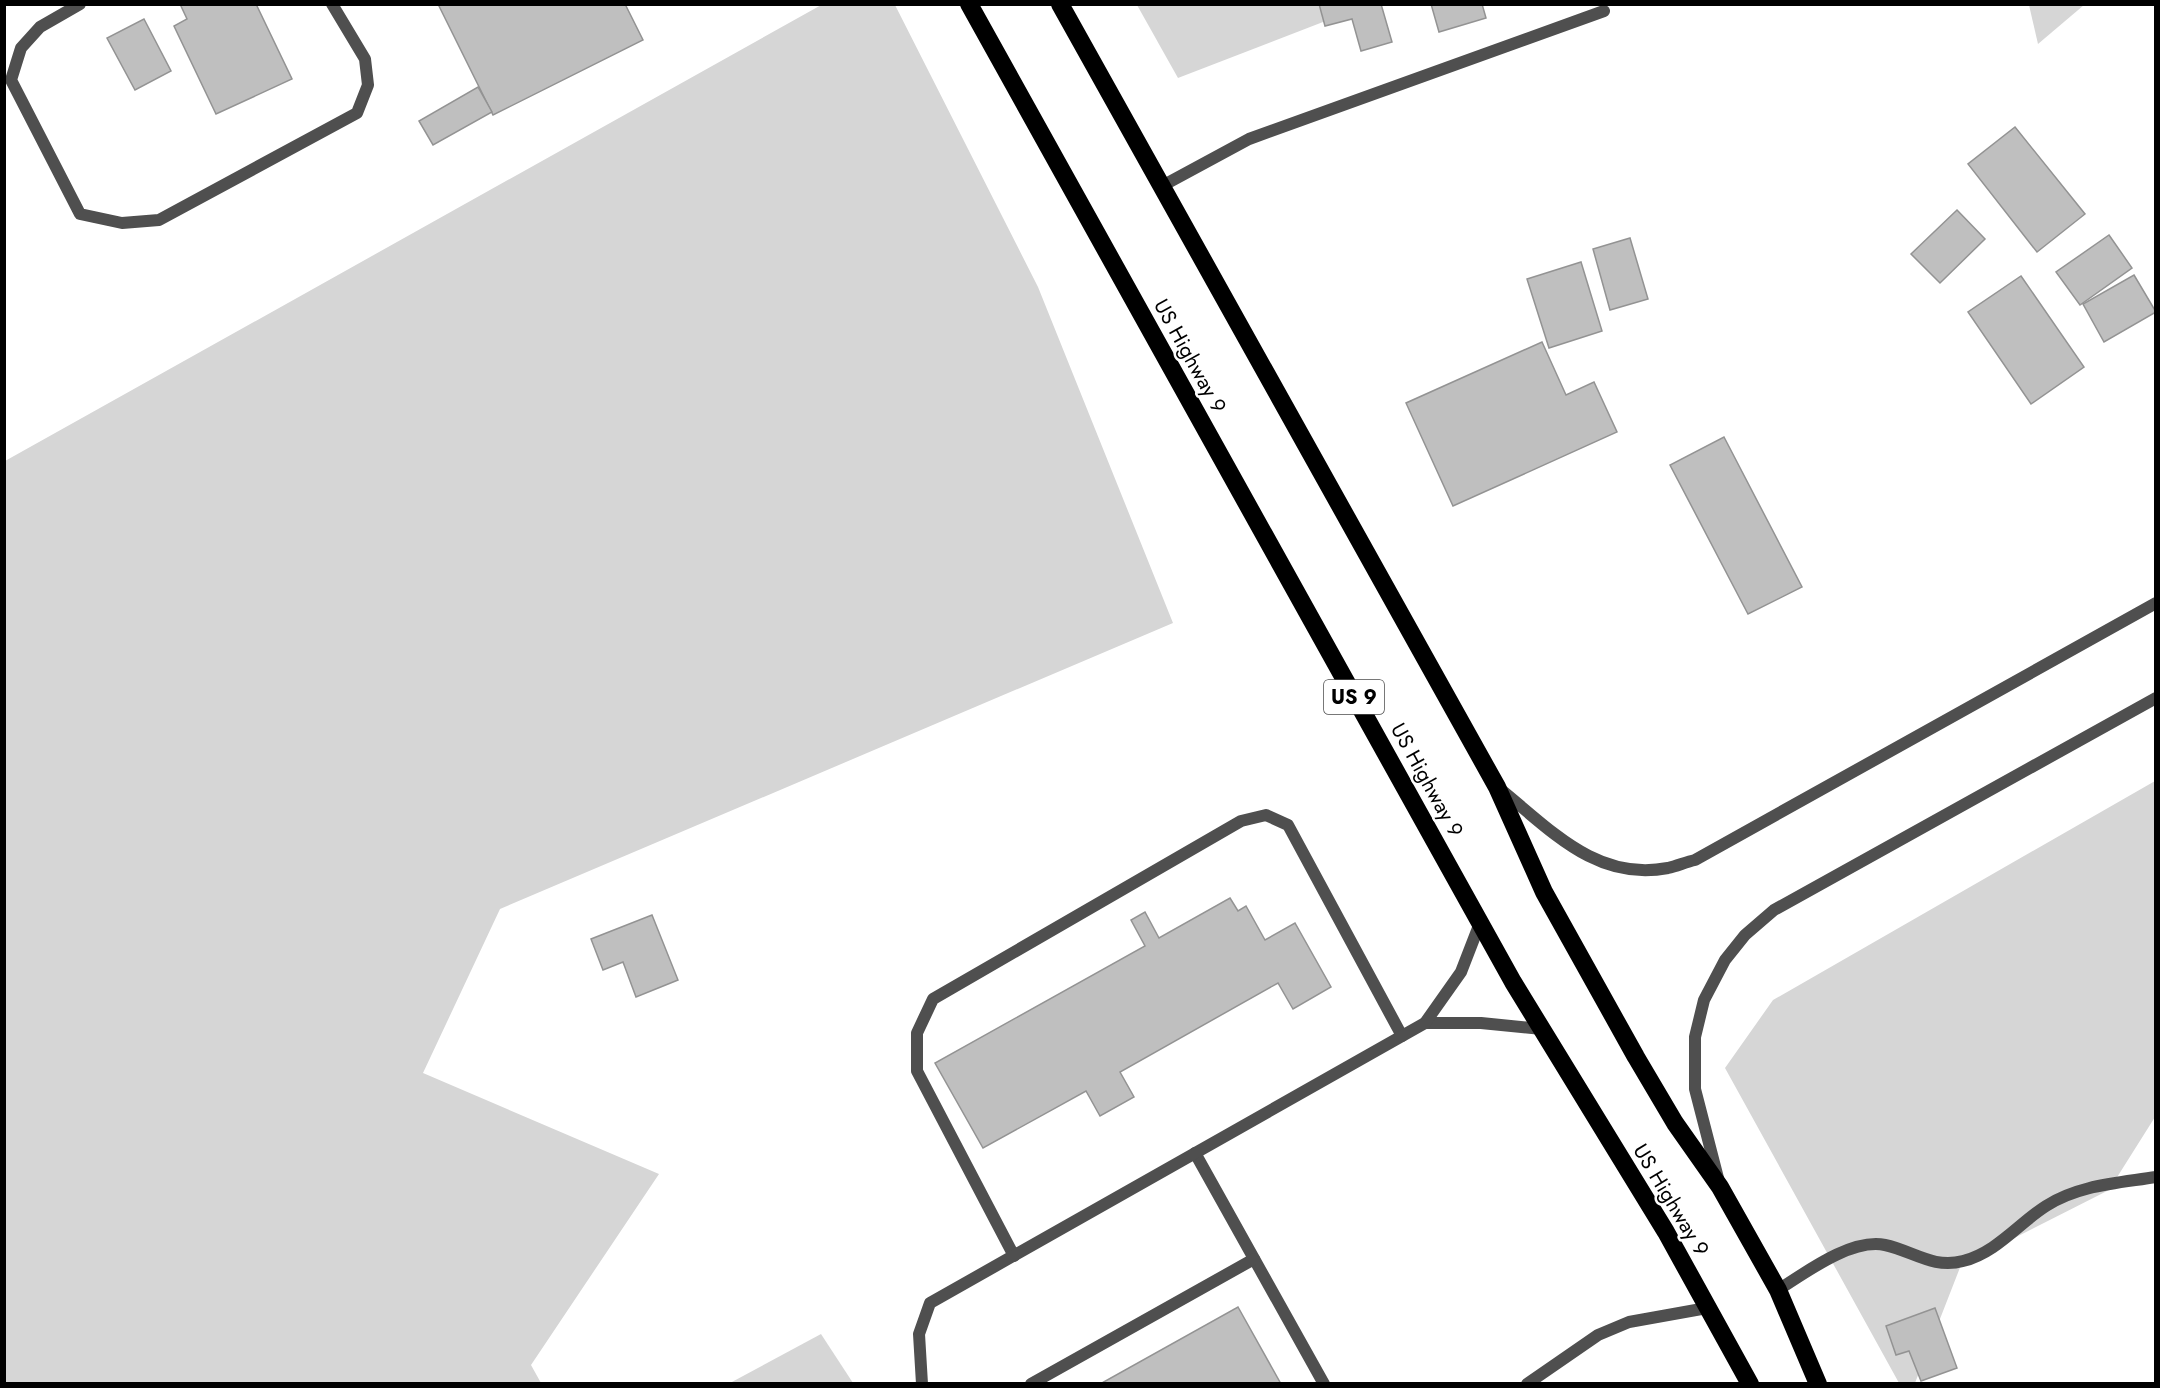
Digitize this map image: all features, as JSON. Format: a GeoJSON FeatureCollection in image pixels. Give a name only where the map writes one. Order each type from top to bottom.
{"type":"FeatureCollection","features":[{"type":"Feature","properties":{"kind":"highway","name":"US Highway 9"},"geometry":{"type":"LineString","coordinates":[[969,4],[1480,923],[1666,1232],[1750,1383]]}},
{"type":"Feature","properties":{"kind":"highway","name":"US Highway 9"},"geometry":{"type":"LineString","coordinates":[[1060,4],[1497,787],[1544,892],[1635,1057],[1675,1122],[1720,1187],[1778,1290],[1818,1383]]}},
{"type":"Feature","properties":{"kind":"street"},"geometry":{"type":"LineString","coordinates":[[80,4],[40,27],[21,48],[11,80],[80,214],[122,223],[159,220],[357,113],[368,86],[365,59],[332,4]]}},
{"type":"Feature","properties":{"kind":"street"},"geometry":{"type":"LineString","coordinates":[[1162,186],[1249,139],[1604,12]]}},
{"type":"Feature","properties":{"kind":"street"},"geometry":{"type":"LineString","coordinates":[[1497,787],[1572,847],[1599,863],[1633,870],[1668,868],[1695,860],[2156,603]]}},
{"type":"Feature","properties":{"kind":"street"},"geometry":{"type":"LineString","coordinates":[[1720,1187],[1695,1089],[1695,1037],[1704,1000],[1725,960],[1745,935],[1774,910],[2156,698]]}},
{"type":"Feature","properties":{"kind":"street"},"geometry":{"type":"LineString","coordinates":[[1014,1256],[917,1071],[917,1033],[933,999],[1241,821],[1266,814],[1288,825],[1402,1036]]}},
{"type":"Feature","properties":{"kind":"street"},"geometry":{"type":"LineString","coordinates":[[922,1383],[919,1334],[930,1303],[1425,1023],[1461,972],[1480,923]]}},
{"type":"Feature","properties":{"kind":"street"},"geometry":{"type":"LineString","coordinates":[[1425,1023],[1481,1023],[1542,1029]]}},
{"type":"Feature","properties":{"kind":"street"},"geometry":{"type":"LineString","coordinates":[[1195,1153],[1324,1383]]}},
{"type":"Feature","properties":{"kind":"street"},"geometry":{"type":"LineString","coordinates":[[1778,1290],[1826,1260],[1870,1244],[1884,1245],[1943,1265],[1965,1261],[1990,1249],[2046,1205],[2065,1196],[2093,1188],[2156,1178]]}},
{"type":"Feature","properties":{"kind":"street"},"geometry":{"type":"LineString","coordinates":[[1031,1383],[1254,1259]]}},
{"type":"Feature","properties":{"kind":"street"},"geometry":{"type":"LineString","coordinates":[[1527,1383],[1598,1335],[1629,1322],[1707,1308]]}},
{"type":"Feature","properties":{"kind":"shaded area"},"geometry":{"type":"Polygon","coordinates":[[[823,4],[895,5],[1038,287],[1173,623],[500,909],[423,1073],[659,1174],[531,1365],[541,1383],[5,1383],[5,461],[823,4]]]}},
{"type":"Feature","properties":{"kind":"shaded area"},"geometry":{"type":"Polygon","coordinates":[[[2029,4],[2084,5],[2038,44],[2029,4]]]}},
{"type":"Feature","properties":{"kind":"shaded area"},"geometry":{"type":"Polygon","coordinates":[[[1137,5],[1367,5],[1178,78],[1137,5]]]}},
{"type":"Feature","properties":{"kind":"shaded area"},"geometry":{"type":"Polygon","coordinates":[[[2155,781],[2155,1117],[2109,1190],[1961,1265],[1915,1383],[1899,1383],[1725,1068],[1773,1000],[2155,781]]]}},
{"type":"Feature","properties":{"kind":"shaded area"},"geometry":{"type":"Polygon","coordinates":[[[821,1334],[853,1383],[730,1383],[821,1334]]]}},
{"type":"Feature","properties":{"kind":"building"},"geometry":{"type":"Polygon","coordinates":[[[180,4],[256,4],[292,79],[216,114],[174,26],[187,19],[180,4]]]}},
{"type":"Feature","properties":{"kind":"building"},"geometry":{"type":"Polygon","coordinates":[[[438,4],[625,4],[643,40],[493,115],[438,4]]]}},
{"type":"Feature","properties":{"kind":"building"},"geometry":{"type":"Polygon","coordinates":[[[1319,4],[1381,4],[1392,42],[1361,51],[1352,19],[1325,26],[1319,4]]]}},
{"type":"Feature","properties":{"kind":"building"},"geometry":{"type":"Polygon","coordinates":[[[1431,4],[1482,4],[1486,18],[1439,32],[1431,4]]]}},
{"type":"Feature","properties":{"kind":"building"},"geometry":{"type":"Polygon","coordinates":[[[144,19],[171,71],[135,90],[107,38],[144,19]]]}},
{"type":"Feature","properties":{"kind":"building"},"geometry":{"type":"Polygon","coordinates":[[[478,87],[492,112],[433,145],[419,121],[478,87]]]}},
{"type":"Feature","properties":{"kind":"building"},"geometry":{"type":"Polygon","coordinates":[[[2015,127],[2085,214],[2037,252],[1968,164],[2015,127]]]}},
{"type":"Feature","properties":{"kind":"building"},"geometry":{"type":"Polygon","coordinates":[[[1957,210],[1985,239],[1940,283],[1911,254],[1957,210]]]}},
{"type":"Feature","properties":{"kind":"building"},"geometry":{"type":"Polygon","coordinates":[[[2109,235],[2132,268],[2080,305],[2056,272],[2109,235]]]}},
{"type":"Feature","properties":{"kind":"building"},"geometry":{"type":"Polygon","coordinates":[[[1630,238],[1648,299],[1610,310],[1593,249],[1630,238]]]}},
{"type":"Feature","properties":{"kind":"building"},"geometry":{"type":"Polygon","coordinates":[[[1581,262],[1602,331],[1549,348],[1527,279],[1581,262]]]}},
{"type":"Feature","properties":{"kind":"building"},"geometry":{"type":"Polygon","coordinates":[[[2134,275],[2156,312],[2104,342],[2083,304],[2134,275]]]}},
{"type":"Feature","properties":{"kind":"building"},"geometry":{"type":"Polygon","coordinates":[[[2021,276],[2084,367],[2031,404],[1968,312],[2021,276]]]}},
{"type":"Feature","properties":{"kind":"building"},"geometry":{"type":"Polygon","coordinates":[[[1542,342],[1566,395],[1594,382],[1617,432],[1453,506],[1406,403],[1542,342]]]}},
{"type":"Feature","properties":{"kind":"building"},"geometry":{"type":"Polygon","coordinates":[[[1724,437],[1802,587],[1748,614],[1670,465],[1724,437]]]}},
{"type":"Feature","properties":{"kind":"building"},"geometry":{"type":"Polygon","coordinates":[[[1230,898],[1238,911],[1246,906],[1265,940],[1295,923],[1331,987],[1293,1009],[1278,983],[1120,1072],[1134,1097],[1100,1116],[1086,1091],[983,1148],[935,1063],[1145,946],[1131,920],[1145,912],[1159,938],[1230,898]]]}},
{"type":"Feature","properties":{"kind":"building"},"geometry":{"type":"Polygon","coordinates":[[[652,915],[678,980],[636,997],[623,962],[603,970],[591,939],[652,915]]]}},
{"type":"Feature","properties":{"kind":"building"},"geometry":{"type":"Polygon","coordinates":[[[1238,1307],[1281,1384],[1100,1384],[1238,1307]]]}},
{"type":"Feature","properties":{"kind":"building"},"geometry":{"type":"Polygon","coordinates":[[[1935,1308],[1957,1368],[1921,1381],[1909,1351],[1896,1355],[1886,1326],[1935,1308]]]}}]}
